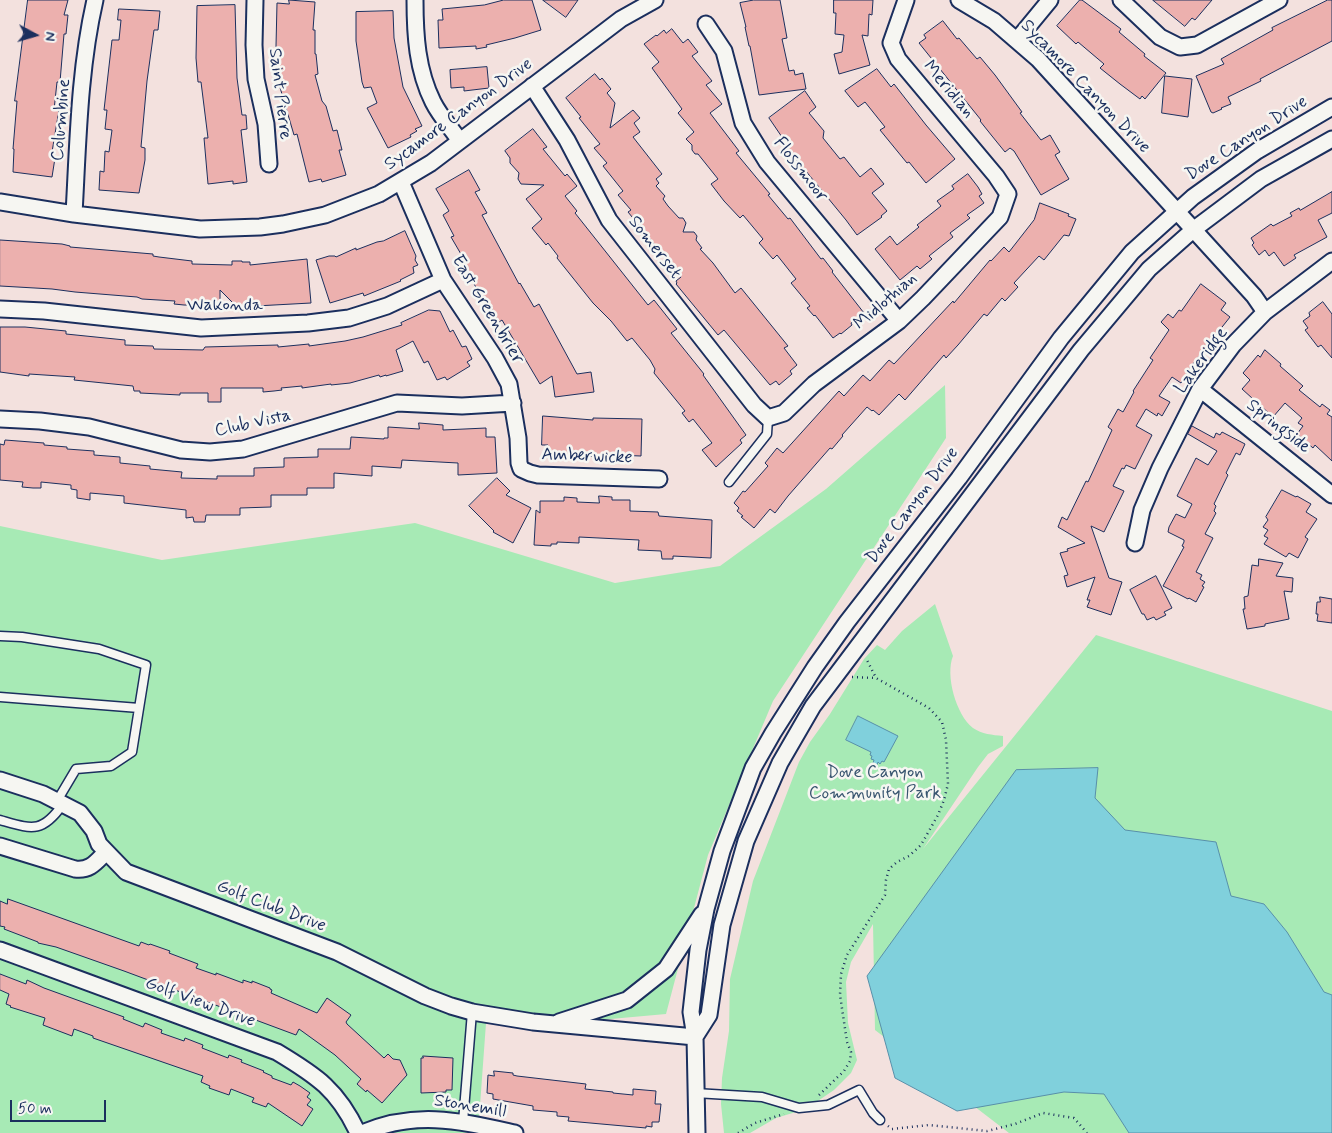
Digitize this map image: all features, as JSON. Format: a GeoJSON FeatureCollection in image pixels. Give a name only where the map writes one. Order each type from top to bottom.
{"type":"FeatureCollection","features":[{"type":"Feature","properties":{"kind":"street","name":"Columbine"},"geometry":{"type":"LineString","coordinates":[[74,214],[80,105],[90,23],[95,0]]}},
{"type":"Feature","properties":{"kind":"street","name":"Saint Pierre"},"geometry":{"type":"LineString","coordinates":[[255,0],[254,45],[256,79],[266,124],[269,164]]}},
{"type":"Feature","properties":{"kind":"street"},"geometry":{"type":"LineString","coordinates":[[415,0],[415,31],[422,72],[434,104],[460,141]]}},
{"type":"Feature","properties":{"kind":"street","name":"Sycamore Canyon Drive"},"geometry":{"type":"LineString","coordinates":[[0,202],[74,214],[200,229],[260,227],[325,215],[379,194],[431,163],[621,20],[655,0]]}},
{"type":"Feature","properties":{"kind":"street","name":"Meridian"},"geometry":{"type":"LineString","coordinates":[[906,0],[891,43],[898,59],[996,176],[1008,194]]}},
{"type":"Feature","properties":{"kind":"street","name":"Sycamore Canyon Drive"},"geometry":{"type":"LineString","coordinates":[[959,0],[994,21],[1038,59],[1254,296],[1265,312]]}},
{"type":"Feature","properties":{"kind":"street"},"geometry":{"type":"LineString","coordinates":[[1017,40],[1050,0]]}},
{"type":"Feature","properties":{"kind":"street"},"geometry":{"type":"LineString","coordinates":[[1121,0],[1160,37],[1180,47],[1197,45],[1279,0]]}},
{"type":"Feature","properties":{"kind":"street","name":"Flossmoor"},"geometry":{"type":"LineString","coordinates":[[706,24],[724,51],[743,123],[767,162],[898,321]]}},
{"type":"Feature","properties":{"kind":"street","name":"Somerset"},"geometry":{"type":"LineString","coordinates":[[532,86],[567,140],[608,220],[754,405],[768,418]]}},
{"type":"Feature","properties":{"kind":"street","name":"Dove Canyon Drive"},"geometry":{"type":"LineString","coordinates":[[697,1133],[695,1037],[691,1012],[698,950],[706,909],[722,851],[753,768],[773,733],[815,667],[847,622],[958,478],[1061,338],[1132,252],[1176,211],[1257,151],[1332,107]]}},
{"type":"Feature","properties":{"kind":"street"},"geometry":{"type":"LineString","coordinates":[[695,1037],[709,1015],[722,925],[746,841],[780,763],[813,706],[1081,350],[1149,269],[1192,230],[1261,179],[1332,139]]}},
{"type":"Feature","properties":{"kind":"street","name":"East Greenbrier"},"geometry":{"type":"LineString","coordinates":[[401,182],[443,280],[495,358],[509,384],[513,403]]}},
{"type":"Feature","properties":{"kind":"street","name":"Midlothian"},"geometry":{"type":"LineString","coordinates":[[768,418],[784,413],[814,384],[898,321],[923,298],[1000,217],[1008,194]]}},
{"type":"Feature","properties":{"kind":"street","name":"Lakeridge"},"geometry":{"type":"LineString","coordinates":[[1135,543],[1142,510],[1160,468],[1200,390],[1233,345],[1265,312],[1332,260]]}},
{"type":"Feature","properties":{"kind":"street","name":"Wakonda"},"geometry":{"type":"LineString","coordinates":[[0,309],[44,311],[201,328],[308,323],[349,318],[377,309],[443,280]]}},
{"type":"Feature","properties":{"kind":"street","name":"Springside"},"geometry":{"type":"LineString","coordinates":[[1200,390],[1332,495]]}},
{"type":"Feature","properties":{"kind":"street","name":"Club Vista"},"geometry":{"type":"LineString","coordinates":[[0,419],[40,421],[89,428],[182,450],[210,452],[243,449],[397,403],[462,406],[513,403]]}},
{"type":"Feature","properties":{"kind":"street","name":"Amberwicke"},"geometry":{"type":"LineString","coordinates":[[513,403],[519,463],[522,469],[530,474],[659,479]]}},
{"type":"Feature","properties":{"kind":"street","name":"Golf Club Drive"},"geometry":{"type":"LineString","coordinates":[[0,780],[43,794],[80,813],[94,831],[99,844],[126,872],[329,949],[425,996],[472,1012],[498,1017],[695,1037]]}},
{"type":"Feature","properties":{"kind":"street"},"geometry":{"type":"LineString","coordinates":[[0,846],[75,869],[84,870],[106,852]]}},
{"type":"Feature","properties":{"kind":"street","name":"Golf Club Drive"},"geometry":{"type":"LineString","coordinates":[[555,1024],[627,1000],[666,969],[706,909]]}},
{"type":"Feature","properties":{"kind":"street","name":"Golf View Drive"},"geometry":{"type":"LineString","coordinates":[[0,950],[277,1052],[304,1068],[331,1089],[349,1112],[358,1133]]}},
{"type":"Feature","properties":{"kind":"street","name":"Stonemill"},"geometry":{"type":"LineString","coordinates":[[362,1133],[374,1128],[408,1120],[436,1119],[464,1122],[515,1133]]}},
{"type":"Feature","properties":{"kind":"lane"},"geometry":{"type":"LineString","coordinates":[[729,482],[767,434],[768,418]]}},
{"type":"Feature","properties":{"kind":"lane"},"geometry":{"type":"LineString","coordinates":[[0,636],[22,636],[98,648],[146,665],[132,752],[111,766],[76,769],[53,819],[42,826],[26,827],[0,820]]}},
{"type":"Feature","properties":{"kind":"lane"},"geometry":{"type":"LineString","coordinates":[[0,697],[139,708]]}},
{"type":"Feature","properties":{"kind":"lane"},"geometry":{"type":"LineString","coordinates":[[464,1122],[472,1012]]}},
{"type":"Feature","properties":{"kind":"lane"},"geometry":{"type":"LineString","coordinates":[[696,1093],[762,1097],[802,1108],[828,1105],[859,1090],[873,1113],[880,1120]]}},
{"type":"Feature","properties":{"kind":"path"},"geometry":{"type":"LineString","coordinates":[[861,642],[876,678]]}},
{"type":"Feature","properties":{"kind":"path"},"geometry":{"type":"LineString","coordinates":[[738,1133],[756,1123],[802,1108],[815,1099],[844,1071],[850,1061],[850,1052],[840,995],[841,974],[847,955],[885,895],[889,869],[897,862],[909,856],[921,845],[938,815],[948,784],[946,740],[942,722],[929,708],[876,678],[851,677],[839,671]]}},
{"type":"Feature","properties":{"kind":"path"},"geometry":{"type":"LineString","coordinates":[[880,1120],[892,1129],[930,1126],[987,1131],[1015,1124],[1043,1113],[1074,1118],[1087,1133]]}},
{"type":"Feature","properties":{"kind":"green space"},"geometry":{"type":"Polygon","coordinates":[[[945,385],[946,438],[773,701],[708,855],[666,1014],[555,1024],[486,1023],[478,1133],[0,1133],[0,526],[162,560],[415,523],[615,583],[720,566],[826,489],[945,385]]]}},
{"type":"Feature","properties":{"kind":"green space","name":"Dove Canyon Community Park"},"geometry":{"type":"Polygon","coordinates":[[[935,604],[953,656],[950,673],[957,705],[973,728],[987,734],[1003,736],[1003,746],[988,754],[923,849],[1096,635],[1332,711],[1332,1133],[1009,1133],[875,1030],[873,924],[851,962],[846,982],[848,1023],[857,1060],[851,1073],[834,1090],[806,1109],[776,1118],[750,1133],[724,1133],[721,1104],[722,1078],[729,1031],[730,979],[753,881],[799,762],[864,659],[877,645],[885,650],[902,631],[935,604]]]}},
{"type":"Feature","properties":{"kind":"water"},"geometry":{"type":"Polygon","coordinates":[[[858,716],[898,736],[884,762],[882,761],[880,764],[878,762],[877,765],[873,763],[874,760],[871,759],[872,756],[870,755],[871,752],[846,740],[858,716]]]}},
{"type":"Feature","properties":{"kind":"water"},"geometry":{"type":"Polygon","coordinates":[[[1098,768],[1095,798],[1125,830],[1216,842],[1231,896],[1264,904],[1287,932],[1324,992],[1332,995],[1332,1133],[1129,1133],[1104,1094],[1064,1092],[957,1111],[895,1078],[867,976],[1016,770],[1098,768]]]}},
{"type":"Feature","properties":{"kind":"building"},"geometry":{"type":"Polygon","coordinates":[[[28,0],[68,0],[64,15],[68,15],[66,34],[64,34],[60,82],[57,82],[54,110],[59,110],[51,158],[55,158],[52,177],[13,172],[17,101],[15,101],[28,0]]]}},
{"type":"Feature","properties":{"kind":"building"},"geometry":{"type":"Polygon","coordinates":[[[289,0],[315,2],[313,30],[315,30],[315,54],[318,74],[315,75],[322,101],[326,106],[333,131],[337,130],[342,150],[339,150],[346,175],[322,182],[321,179],[309,182],[297,134],[294,135],[279,84],[276,46],[277,3],[289,4],[289,0]]]}},
{"type":"Feature","properties":{"kind":"building"},"geometry":{"type":"Polygon","coordinates":[[[504,0],[532,0],[541,30],[476,49],[476,46],[439,48],[438,20],[443,20],[442,9],[484,5],[504,0]]]}},
{"type":"Feature","properties":{"kind":"building"},"geometry":{"type":"Polygon","coordinates":[[[543,0],[578,0],[566,17],[543,0]]]}},
{"type":"Feature","properties":{"kind":"building"},"geometry":{"type":"Polygon","coordinates":[[[754,0],[780,0],[787,38],[782,39],[789,71],[794,70],[795,75],[803,73],[806,89],[759,95],[740,3],[754,0]]]}},
{"type":"Feature","properties":{"kind":"building"},"geometry":{"type":"Polygon","coordinates":[[[834,0],[873,0],[872,15],[869,14],[868,36],[862,35],[870,65],[839,74],[834,54],[842,52],[844,35],[835,34],[836,13],[834,13],[834,0]]]}},
{"type":"Feature","properties":{"kind":"building"},"geometry":{"type":"Polygon","coordinates":[[[1080,0],[1121,29],[1119,32],[1145,54],[1144,56],[1166,73],[1145,99],[1142,96],[1140,99],[1100,68],[1104,64],[1078,42],[1076,44],[1057,26],[1080,0]]]}},
{"type":"Feature","properties":{"kind":"building"},"geometry":{"type":"Polygon","coordinates":[[[1153,0],[1212,0],[1195,20],[1192,18],[1185,26],[1153,0]]]}},
{"type":"Feature","properties":{"kind":"building"},"geometry":{"type":"Polygon","coordinates":[[[1328,0],[1332,0],[1332,41],[1260,79],[1261,81],[1228,97],[1231,104],[1213,113],[1211,112],[1196,76],[1224,64],[1221,59],[1273,30],[1272,28],[1328,0]]]}},
{"type":"Feature","properties":{"kind":"building"},"geometry":{"type":"Polygon","coordinates":[[[235,5],[237,78],[242,115],[246,115],[247,129],[241,130],[247,182],[233,184],[233,181],[208,184],[204,138],[208,138],[201,82],[198,82],[196,58],[197,6],[235,5]]]}},
{"type":"Feature","properties":{"kind":"building"},"geometry":{"type":"Polygon","coordinates":[[[119,9],[160,11],[158,30],[154,30],[147,81],[141,147],[145,148],[145,160],[139,193],[99,190],[100,171],[104,172],[105,151],[109,152],[112,130],[105,129],[107,110],[104,110],[112,40],[119,40],[121,20],[118,20],[119,9]]]}},
{"type":"Feature","properties":{"kind":"building"},"geometry":{"type":"Polygon","coordinates":[[[393,11],[394,38],[403,87],[422,126],[415,129],[417,131],[410,135],[411,137],[388,148],[367,108],[377,103],[371,87],[364,88],[362,82],[356,41],[356,12],[393,11]]]}},
{"type":"Feature","properties":{"kind":"building"},"geometry":{"type":"Polygon","coordinates":[[[943,21],[957,39],[959,38],[977,59],[980,57],[995,75],[1022,112],[1020,113],[1041,140],[1050,135],[1060,152],[1055,155],[1069,179],[1041,195],[1014,151],[1010,148],[1005,152],[980,121],[919,43],[926,38],[924,35],[943,21]]]}},
{"type":"Feature","properties":{"kind":"building"},"geometry":{"type":"Polygon","coordinates":[[[672,29],[683,43],[688,39],[698,52],[692,56],[712,81],[706,85],[722,104],[710,113],[739,151],[736,153],[821,259],[823,258],[864,313],[841,334],[833,338],[807,308],[810,306],[791,283],[796,279],[777,255],[773,259],[759,243],[763,239],[743,215],[740,218],[724,201],[711,184],[718,179],[698,154],[695,154],[692,150],[692,145],[686,139],[694,132],[678,113],[682,109],[652,68],[659,62],[644,44],[664,30],[666,33],[672,29]]]}},
{"type":"Feature","properties":{"kind":"building"},"geometry":{"type":"Polygon","coordinates":[[[487,67],[489,88],[464,91],[464,87],[451,88],[450,70],[487,67]]]}},
{"type":"Feature","properties":{"kind":"building"},"geometry":{"type":"Polygon","coordinates":[[[877,69],[891,87],[894,84],[955,159],[926,183],[880,130],[885,127],[865,102],[858,107],[845,91],[877,69]]]}},
{"type":"Feature","properties":{"kind":"building"},"geometry":{"type":"Polygon","coordinates":[[[595,74],[600,80],[602,78],[611,89],[607,93],[615,103],[610,128],[633,110],[640,118],[634,123],[640,132],[633,137],[662,174],[656,179],[659,183],[656,186],[665,196],[663,199],[668,206],[679,218],[683,218],[686,223],[683,232],[694,232],[697,236],[696,240],[702,248],[700,249],[735,293],[741,288],[788,346],[784,348],[797,365],[790,371],[792,374],[779,385],[776,381],[770,385],[724,330],[718,335],[676,284],[676,281],[681,277],[628,212],[631,210],[618,195],[623,191],[603,166],[607,163],[594,148],[600,144],[566,98],[595,74]]]}},
{"type":"Feature","properties":{"kind":"building"},"geometry":{"type":"Polygon","coordinates":[[[1165,76],[1192,79],[1188,117],[1162,113],[1165,76]]]}},
{"type":"Feature","properties":{"kind":"building"},"geometry":{"type":"Polygon","coordinates":[[[805,91],[816,107],[809,113],[824,131],[823,138],[840,159],[844,157],[860,177],[871,168],[884,184],[872,193],[887,211],[882,217],[857,235],[782,142],[784,140],[769,118],[805,91]]]}},
{"type":"Feature","properties":{"kind":"building"},"geometry":{"type":"Polygon","coordinates":[[[533,129],[547,147],[543,149],[565,176],[567,174],[577,186],[565,196],[577,211],[575,213],[648,305],[654,300],[677,329],[671,333],[704,374],[746,435],[740,440],[742,443],[716,467],[702,450],[712,443],[693,419],[689,422],[682,413],[685,411],[654,373],[655,369],[650,360],[632,338],[627,341],[593,303],[557,258],[558,256],[548,243],[546,245],[532,228],[542,219],[526,199],[544,185],[521,184],[518,179],[519,173],[510,163],[510,158],[505,151],[533,129]]]}},
{"type":"Feature","properties":{"kind":"building"},"geometry":{"type":"Polygon","coordinates":[[[469,170],[480,190],[475,192],[487,213],[482,215],[519,284],[534,307],[539,304],[577,374],[591,372],[594,392],[555,397],[552,376],[540,384],[502,320],[499,322],[486,299],[483,300],[462,263],[465,261],[451,237],[454,236],[443,215],[449,211],[436,189],[469,170]]]}},
{"type":"Feature","properties":{"kind":"building"},"geometry":{"type":"Polygon","coordinates":[[[968,174],[982,194],[979,196],[984,203],[967,215],[970,218],[950,233],[953,237],[929,256],[932,259],[920,269],[917,266],[900,280],[875,249],[890,236],[897,245],[919,227],[917,225],[941,206],[937,201],[954,189],[952,186],[968,174]]]}},
{"type":"Feature","properties":{"kind":"building"},"geometry":{"type":"Polygon","coordinates":[[[1332,192],[1332,213],[1318,220],[1327,237],[1294,255],[1296,258],[1284,266],[1274,252],[1269,256],[1265,250],[1259,255],[1252,245],[1254,243],[1251,238],[1271,224],[1273,226],[1292,216],[1290,213],[1299,208],[1300,210],[1332,192]]]}},
{"type":"Feature","properties":{"kind":"building"},"geometry":{"type":"Polygon","coordinates":[[[1040,203],[1069,214],[1068,216],[1076,219],[1069,236],[1064,235],[1044,260],[1039,256],[1014,283],[1018,287],[1005,301],[1002,298],[987,316],[984,314],[958,345],[946,358],[944,355],[905,400],[899,394],[879,415],[867,407],[775,513],[770,509],[754,528],[741,517],[743,516],[737,511],[739,508],[734,503],[768,466],[765,463],[777,448],[783,453],[839,391],[844,396],[863,375],[870,381],[889,360],[894,364],[953,301],[954,303],[990,260],[1004,247],[1009,252],[1034,220],[1040,203]]]}},
{"type":"Feature","properties":{"kind":"building"},"geometry":{"type":"Polygon","coordinates":[[[405,231],[418,265],[413,267],[414,273],[401,281],[364,296],[363,293],[330,303],[316,260],[329,256],[336,257],[356,248],[356,250],[383,241],[405,231]]]}},
{"type":"Feature","properties":{"kind":"building"},"geometry":{"type":"Polygon","coordinates":[[[0,240],[62,244],[70,247],[153,254],[153,256],[192,261],[192,264],[232,265],[232,261],[242,261],[250,262],[250,265],[307,259],[311,303],[237,307],[220,290],[220,306],[184,305],[174,304],[175,301],[137,297],[0,286],[0,240]]]}},
{"type":"Feature","properties":{"kind":"building"},"geometry":{"type":"Polygon","coordinates":[[[1201,284],[1226,303],[1221,310],[1230,317],[1192,365],[1181,383],[1172,377],[1159,396],[1170,402],[1162,416],[1158,413],[1157,416],[1146,409],[1136,426],[1152,435],[1135,469],[1126,465],[1124,469],[1122,468],[1113,486],[1124,491],[1104,532],[1091,526],[1109,578],[1122,582],[1111,615],[1087,607],[1090,600],[1087,600],[1095,577],[1067,587],[1064,576],[1068,575],[1060,553],[1085,543],[1058,527],[1062,517],[1067,520],[1086,481],[1088,482],[1112,430],[1108,427],[1118,409],[1123,412],[1133,391],[1153,360],[1150,358],[1169,330],[1161,322],[1168,314],[1173,318],[1179,310],[1181,311],[1201,284]]]}},
{"type":"Feature","properties":{"kind":"building"},"geometry":{"type":"Polygon","coordinates":[[[1323,302],[1332,314],[1332,358],[1321,345],[1318,347],[1305,330],[1308,328],[1303,321],[1310,316],[1309,313],[1323,302]]]}},
{"type":"Feature","properties":{"kind":"building"},"geometry":{"type":"Polygon","coordinates":[[[429,310],[440,311],[450,332],[453,330],[462,347],[466,346],[472,359],[467,362],[470,366],[447,380],[445,377],[437,380],[428,361],[424,363],[413,341],[396,350],[403,371],[350,383],[302,388],[302,386],[281,388],[282,390],[274,391],[263,392],[263,388],[221,388],[221,402],[208,402],[208,393],[180,393],[180,395],[140,393],[140,391],[134,391],[133,386],[74,380],[75,377],[29,374],[29,376],[0,372],[0,327],[25,327],[66,331],[66,334],[125,340],[125,345],[153,346],[154,349],[203,350],[205,347],[278,345],[278,347],[309,344],[309,346],[363,337],[402,325],[401,323],[429,310]]]}},
{"type":"Feature","properties":{"kind":"building"},"geometry":{"type":"Polygon","coordinates":[[[1265,350],[1303,386],[1299,390],[1320,407],[1322,404],[1330,410],[1327,414],[1332,417],[1332,461],[1315,445],[1313,448],[1297,434],[1303,426],[1298,423],[1302,418],[1285,403],[1273,417],[1242,389],[1250,380],[1243,373],[1258,355],[1260,357],[1265,350]]]}},
{"type":"Feature","properties":{"kind":"building"},"geometry":{"type":"Polygon","coordinates":[[[543,416],[593,420],[593,418],[642,419],[641,456],[547,455],[548,445],[542,445],[543,416]]]}},
{"type":"Feature","properties":{"kind":"building"},"geometry":{"type":"Polygon","coordinates":[[[419,423],[443,425],[443,430],[486,428],[486,437],[495,437],[497,473],[458,475],[458,463],[402,460],[401,468],[372,466],[372,476],[334,473],[334,488],[307,488],[307,495],[271,495],[271,507],[240,508],[240,515],[206,515],[205,522],[194,522],[193,517],[186,518],[186,510],[124,503],[124,496],[90,493],[90,500],[77,498],[77,490],[71,489],[71,485],[41,482],[41,488],[33,488],[22,487],[23,482],[0,480],[0,444],[4,445],[5,440],[44,443],[44,445],[67,447],[67,449],[94,451],[94,455],[120,457],[120,463],[150,466],[150,469],[182,472],[181,478],[217,479],[217,476],[254,476],[254,468],[284,467],[284,458],[318,457],[318,449],[350,449],[351,437],[384,439],[388,438],[388,427],[419,429],[419,423]]]}},
{"type":"Feature","properties":{"kind":"building"},"geometry":{"type":"Polygon","coordinates":[[[1192,426],[1214,438],[1216,433],[1220,435],[1222,432],[1245,444],[1240,455],[1236,453],[1214,504],[1216,506],[1214,511],[1216,513],[1205,534],[1213,538],[1196,572],[1202,575],[1200,579],[1205,582],[1196,602],[1163,586],[1184,547],[1182,546],[1184,540],[1168,532],[1169,527],[1176,514],[1185,518],[1192,504],[1177,496],[1196,458],[1208,465],[1217,451],[1188,434],[1192,426]]]}},
{"type":"Feature","properties":{"kind":"building"},"geometry":{"type":"Polygon","coordinates":[[[497,478],[510,491],[506,495],[531,508],[513,543],[493,532],[469,506],[497,478]]]}},
{"type":"Feature","properties":{"kind":"building"},"geometry":{"type":"Polygon","coordinates":[[[1282,490],[1311,504],[1306,512],[1317,519],[1305,537],[1308,539],[1298,558],[1289,553],[1286,557],[1264,544],[1268,538],[1264,536],[1268,530],[1263,527],[1268,520],[1266,517],[1282,490]]]}},
{"type":"Feature","properties":{"kind":"building"},"geometry":{"type":"Polygon","coordinates":[[[599,496],[612,497],[612,500],[630,500],[630,511],[658,512],[659,516],[712,520],[711,558],[673,556],[673,559],[662,559],[661,551],[638,550],[639,540],[579,537],[579,543],[557,542],[557,544],[551,544],[551,546],[534,545],[536,510],[540,513],[540,501],[564,501],[564,497],[577,498],[577,502],[599,503],[599,496]]]}},
{"type":"Feature","properties":{"kind":"building"},"geometry":{"type":"Polygon","coordinates":[[[1259,559],[1283,563],[1276,576],[1293,578],[1292,592],[1284,591],[1289,619],[1247,629],[1243,609],[1245,609],[1244,597],[1248,596],[1252,565],[1258,566],[1259,559]]]}},
{"type":"Feature","properties":{"kind":"building"},"geometry":{"type":"Polygon","coordinates":[[[1156,576],[1172,608],[1164,612],[1166,615],[1156,620],[1154,617],[1147,620],[1130,590],[1156,576]]]}},
{"type":"Feature","properties":{"kind":"building"},"geometry":{"type":"Polygon","coordinates":[[[1320,597],[1332,599],[1332,623],[1317,621],[1317,602],[1320,602],[1320,597]]]}},
{"type":"Feature","properties":{"kind":"building"},"geometry":{"type":"Polygon","coordinates":[[[8,899],[139,946],[141,942],[170,951],[169,953],[198,964],[196,968],[216,975],[216,973],[243,983],[243,980],[252,983],[252,981],[270,988],[272,990],[271,993],[317,1013],[327,998],[351,1015],[346,1022],[347,1024],[384,1058],[388,1054],[393,1059],[400,1060],[407,1075],[382,1103],[357,1084],[361,1079],[335,1055],[299,1029],[296,1035],[124,971],[56,947],[38,943],[4,929],[5,927],[0,926],[0,901],[7,904],[8,899]]]}},
{"type":"Feature","properties":{"kind":"building"},"geometry":{"type":"Polygon","coordinates":[[[0,974],[26,984],[27,980],[124,1017],[123,1019],[143,1027],[145,1023],[162,1030],[161,1033],[184,1041],[185,1038],[203,1045],[202,1048],[228,1058],[229,1055],[242,1060],[241,1062],[264,1071],[272,1076],[272,1078],[291,1085],[293,1082],[300,1086],[310,1093],[307,1097],[311,1100],[307,1105],[313,1109],[302,1126],[268,1103],[266,1107],[252,1102],[254,1098],[231,1089],[229,1095],[209,1088],[210,1086],[201,1082],[203,1076],[93,1038],[93,1036],[74,1029],[72,1036],[43,1025],[45,1018],[6,1004],[9,994],[0,990],[0,974]]]}},
{"type":"Feature","properties":{"kind":"building"},"geometry":{"type":"Polygon","coordinates":[[[423,1056],[453,1058],[452,1090],[421,1093],[421,1058],[423,1056]]]}},
{"type":"Feature","properties":{"kind":"building"},"geometry":{"type":"Polygon","coordinates":[[[494,1071],[513,1073],[513,1075],[517,1076],[586,1084],[585,1089],[613,1093],[633,1095],[633,1089],[656,1091],[655,1104],[661,1104],[659,1122],[652,1122],[652,1127],[646,1126],[646,1128],[568,1121],[569,1117],[557,1116],[557,1112],[533,1110],[533,1106],[493,1099],[493,1094],[487,1093],[488,1075],[494,1076],[494,1071]]]}}]}
